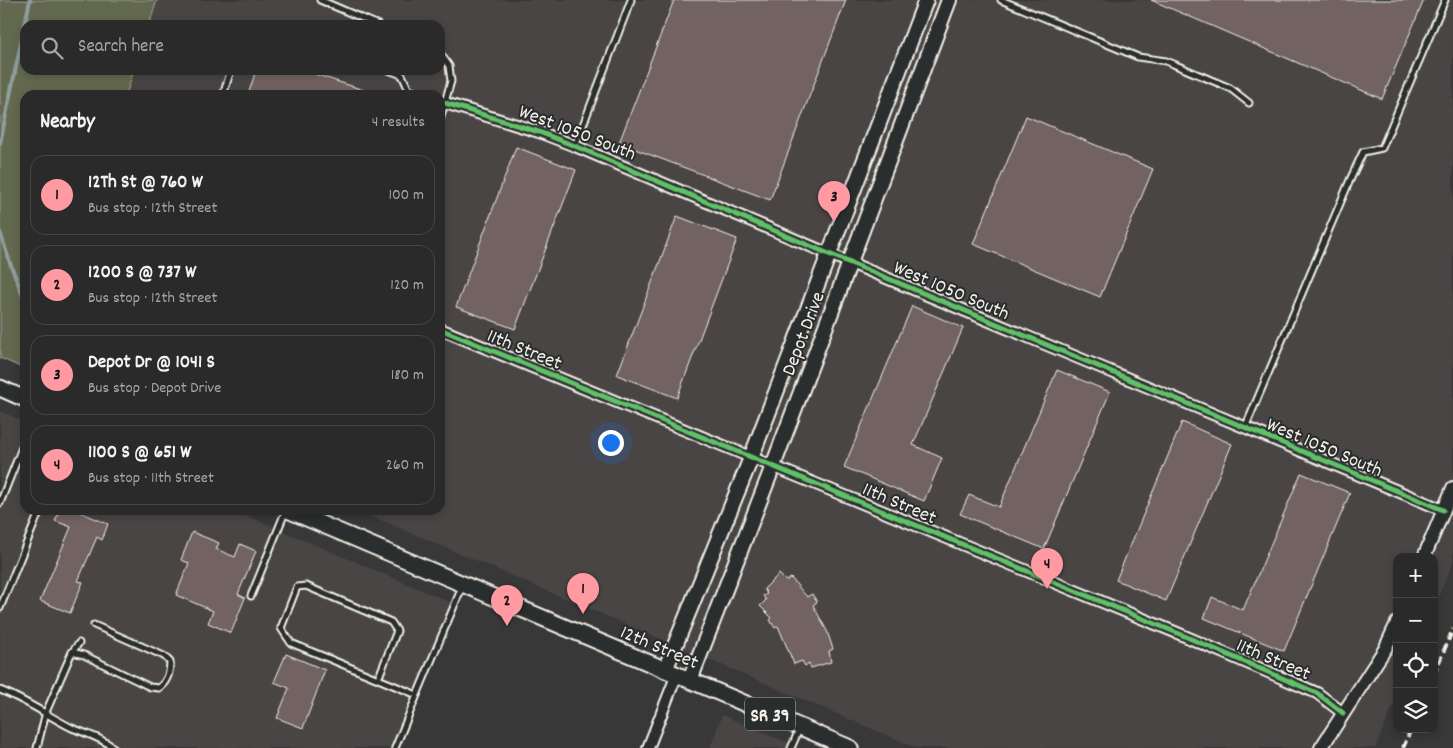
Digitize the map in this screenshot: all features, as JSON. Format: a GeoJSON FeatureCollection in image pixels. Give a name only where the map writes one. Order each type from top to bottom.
{"type":"FeatureCollection","features":[{"type":"Feature","properties":{"kind":"main road","name":"Depot Drive"},"geometry":{"type":"LineString","coordinates":[[677,675],[751,458],[926,0]]}},
{"type":"Feature","properties":{"kind":"main road","name":"Depot Drive"},"geometry":{"type":"LineString","coordinates":[[677,675],[773,466],[949,0]]}},
{"type":"Feature","properties":{"kind":"main road"},"geometry":{"type":"LineString","coordinates":[[0,388],[20,396]]}},
{"type":"Feature","properties":{"kind":"main road","name":"12th Street"},"geometry":{"type":"LineString","coordinates":[[312,515],[463,584],[850,748]]}},
{"type":"Feature","properties":{"kind":"street","name":"West 1050 South"},"geometry":{"type":"LineString","coordinates":[[445,103],[539,132],[575,146],[850,263],[1444,510]]}},
{"type":"Feature","properties":{"kind":"street","name":"11th Street"},"geometry":{"type":"LineString","coordinates":[[445,331],[1292,682],[1316,693],[1343,713]]}},
{"type":"Feature","properties":{"kind":"street"},"geometry":{"type":"LineString","coordinates":[[1426,553],[1453,488]]}},
{"type":"Feature","properties":{"kind":"street"},"geometry":{"type":"LineString","coordinates":[[1321,748],[1385,649],[1393,632]]}},
{"type":"Feature","properties":{"kind":"street","name":"Depot Drive"},"geometry":{"type":"LineString","coordinates":[[648,748],[677,675]]}},
{"type":"Feature","properties":{"kind":"lane"},"geometry":{"type":"LineString","coordinates":[[320,0],[366,20]]}},
{"type":"Feature","properties":{"kind":"lane"},"geometry":{"type":"LineString","coordinates":[[575,146],[631,0]]}},
{"type":"Feature","properties":{"kind":"lane"},"geometry":{"type":"LineString","coordinates":[[1001,0],[1138,58],[1166,61],[1230,88],[1249,103]]}},
{"type":"Feature","properties":{"kind":"lane"},"geometry":{"type":"LineString","coordinates":[[1245,428],[1363,152],[1382,148],[1445,0]]}},
{"type":"Feature","properties":{"kind":"lane"},"geometry":{"type":"LineString","coordinates":[[445,60],[450,66],[451,80],[445,96]]}},
{"type":"Feature","properties":{"kind":"lane"},"geometry":{"type":"LineString","coordinates":[[224,90],[229,75]]}},
{"type":"Feature","properties":{"kind":"lane"},"geometry":{"type":"LineString","coordinates":[[402,75],[408,90]]}},
{"type":"Feature","properties":{"kind":"lane"},"geometry":{"type":"LineString","coordinates":[[0,503],[20,454]]}},
{"type":"Feature","properties":{"kind":"lane"},"geometry":{"type":"LineString","coordinates":[[0,608],[38,515]]}},
{"type":"Feature","properties":{"kind":"lane"},"geometry":{"type":"LineString","coordinates":[[251,596],[285,515]]}},
{"type":"Feature","properties":{"kind":"lane"},"geometry":{"type":"LineString","coordinates":[[395,748],[463,584]]}},
{"type":"Feature","properties":{"kind":"lane"},"geometry":{"type":"LineString","coordinates":[[378,679],[397,631],[390,622],[306,586],[297,587],[281,628],[291,643],[378,679],[417,695]]}},
{"type":"Feature","properties":{"kind":"lane"},"geometry":{"type":"LineString","coordinates":[[72,652],[84,655],[150,687],[159,688],[164,685],[170,670],[170,662],[164,656],[94,625]]}},
{"type":"Feature","properties":{"kind":"lane"},"geometry":{"type":"LineString","coordinates":[[37,748],[46,712],[72,652],[79,643]]}},
{"type":"Feature","properties":{"kind":"lane"},"geometry":{"type":"LineString","coordinates":[[0,690],[16,696],[72,727],[106,742],[114,748]]}},
{"type":"Feature","properties":{"kind":"lane"},"geometry":{"type":"LineString","coordinates":[[791,748],[801,727]]}},
{"type":"Feature","properties":{"kind":"shaded area"},"geometry":{"type":"Polygon","coordinates":[[[157,0],[1453,0],[1453,562],[1438,598],[1438,553],[1393,553],[1393,706],[1375,748],[917,748],[369,515],[445,515],[445,90],[128,90],[132,75],[445,75],[445,20],[151,20],[157,0]]]}},
{"type":"Feature","properties":{"kind":"shaded area"},"geometry":{"type":"Polygon","coordinates":[[[0,411],[20,420],[20,515],[245,515],[452,603],[392,748],[0,748],[0,411]]]}},
{"type":"Feature","properties":{"kind":"shaded area"},"geometry":{"type":"Polygon","coordinates":[[[722,715],[800,748],[710,748],[722,715]]]}},
{"type":"Feature","properties":{"kind":"green space"},"geometry":{"type":"Polygon","coordinates":[[[0,0],[157,0],[151,20],[20,20],[20,75],[132,75],[128,90],[20,90],[20,367],[0,358],[0,0]]]}},
{"type":"Feature","properties":{"kind":"building"},"geometry":{"type":"Polygon","coordinates":[[[674,0],[846,0],[770,200],[619,143],[674,0]]]}},
{"type":"Feature","properties":{"kind":"building"},"geometry":{"type":"Polygon","coordinates":[[[1151,0],[1424,0],[1382,99],[1151,0]]]}},
{"type":"Feature","properties":{"kind":"building"},"geometry":{"type":"Polygon","coordinates":[[[254,75],[317,75],[364,90],[250,90],[254,75]]]}},
{"type":"Feature","properties":{"kind":"building"},"geometry":{"type":"Polygon","coordinates":[[[1026,116],[1153,169],[1100,297],[973,244],[1026,116]]]}},
{"type":"Feature","properties":{"kind":"building"},"geometry":{"type":"Polygon","coordinates":[[[516,147],[576,170],[515,329],[456,307],[516,147]]]}},
{"type":"Feature","properties":{"kind":"building"},"geometry":{"type":"Polygon","coordinates":[[[677,216],[737,239],[677,398],[617,375],[677,216]]]}},
{"type":"Feature","properties":{"kind":"building"},"geometry":{"type":"Polygon","coordinates":[[[912,306],[963,328],[913,445],[942,458],[924,501],[844,467],[912,306]]]}},
{"type":"Feature","properties":{"kind":"building"},"geometry":{"type":"Polygon","coordinates":[[[1057,370],[1110,392],[1044,549],[960,514],[969,495],[999,507],[1057,370]]]}},
{"type":"Feature","properties":{"kind":"building"},"geometry":{"type":"Polygon","coordinates":[[[1182,422],[1232,444],[1166,601],[1116,580],[1182,422]]]}},
{"type":"Feature","properties":{"kind":"building"},"geometry":{"type":"Polygon","coordinates":[[[1301,473],[1350,493],[1284,651],[1204,618],[1212,597],[1243,610],[1301,473]]]}},
{"type":"Feature","properties":{"kind":"building"},"geometry":{"type":"Polygon","coordinates":[[[58,515],[87,515],[108,524],[102,540],[97,537],[78,581],[83,582],[70,613],[40,601],[71,527],[55,521],[58,515]]]}},
{"type":"Feature","properties":{"kind":"building"},"geometry":{"type":"Polygon","coordinates":[[[192,532],[219,543],[216,549],[235,557],[240,544],[256,551],[238,594],[245,598],[231,633],[208,623],[213,611],[176,595],[189,563],[181,560],[192,532]]]}},
{"type":"Feature","properties":{"kind":"building"},"geometry":{"type":"Polygon","coordinates":[[[779,574],[786,581],[791,578],[807,597],[812,594],[817,602],[813,605],[827,631],[833,649],[829,651],[831,662],[811,668],[809,663],[805,666],[802,661],[794,664],[778,626],[775,628],[770,620],[772,618],[760,606],[766,600],[763,596],[767,594],[764,589],[779,574]]]}},
{"type":"Feature","properties":{"kind":"building"},"geometry":{"type":"Polygon","coordinates":[[[286,654],[325,670],[303,728],[277,718],[289,688],[274,682],[286,654]]]}},
{"type":"Feature","properties":{"kind":"waterway"},"geometry":{"type":"LineString","coordinates":[[26,20],[30,0]]}},
{"type":"Feature","properties":{"kind":"waterway"},"geometry":{"type":"LineString","coordinates":[[0,143],[20,48]]}},
{"type":"Feature","properties":{"kind":"waterway"},"geometry":{"type":"LineString","coordinates":[[0,232],[20,288]]}},
{"type":"Feature","properties":{"kind":"railway"},"geometry":{"type":"LineString","coordinates":[[1438,665],[1453,629]]}},
{"type":"Feature","properties":{"kind":"railway"},"geometry":{"type":"LineString","coordinates":[[1403,748],[1409,733]]}},
{"type":"Feature","properties":{"kind":"cycle path"},"geometry":{"type":"LineString","coordinates":[[445,103],[539,132],[575,146],[1443,510]]}},
{"type":"Feature","properties":{"kind":"cycle path"},"geometry":{"type":"LineString","coordinates":[[445,331],[1175,632],[1317,693],[1343,713]]}},
{"type":"Feature","properties":{"kind":"place","name":"Depot Dr @ 1041 S"},"geometry":{"type":"Point","coordinates":[834,222]}},
{"type":"Feature","properties":{"kind":"place","name":"1100 S @ 651 W"},"geometry":{"type":"Point","coordinates":[1047,589]}},
{"type":"Feature","properties":{"kind":"place","name":"12Th St @ 760 W"},"geometry":{"type":"Point","coordinates":[583,614]}},
{"type":"Feature","properties":{"kind":"place","name":"1200 S @ 737 W"},"geometry":{"type":"Point","coordinates":[507,626]}}]}
